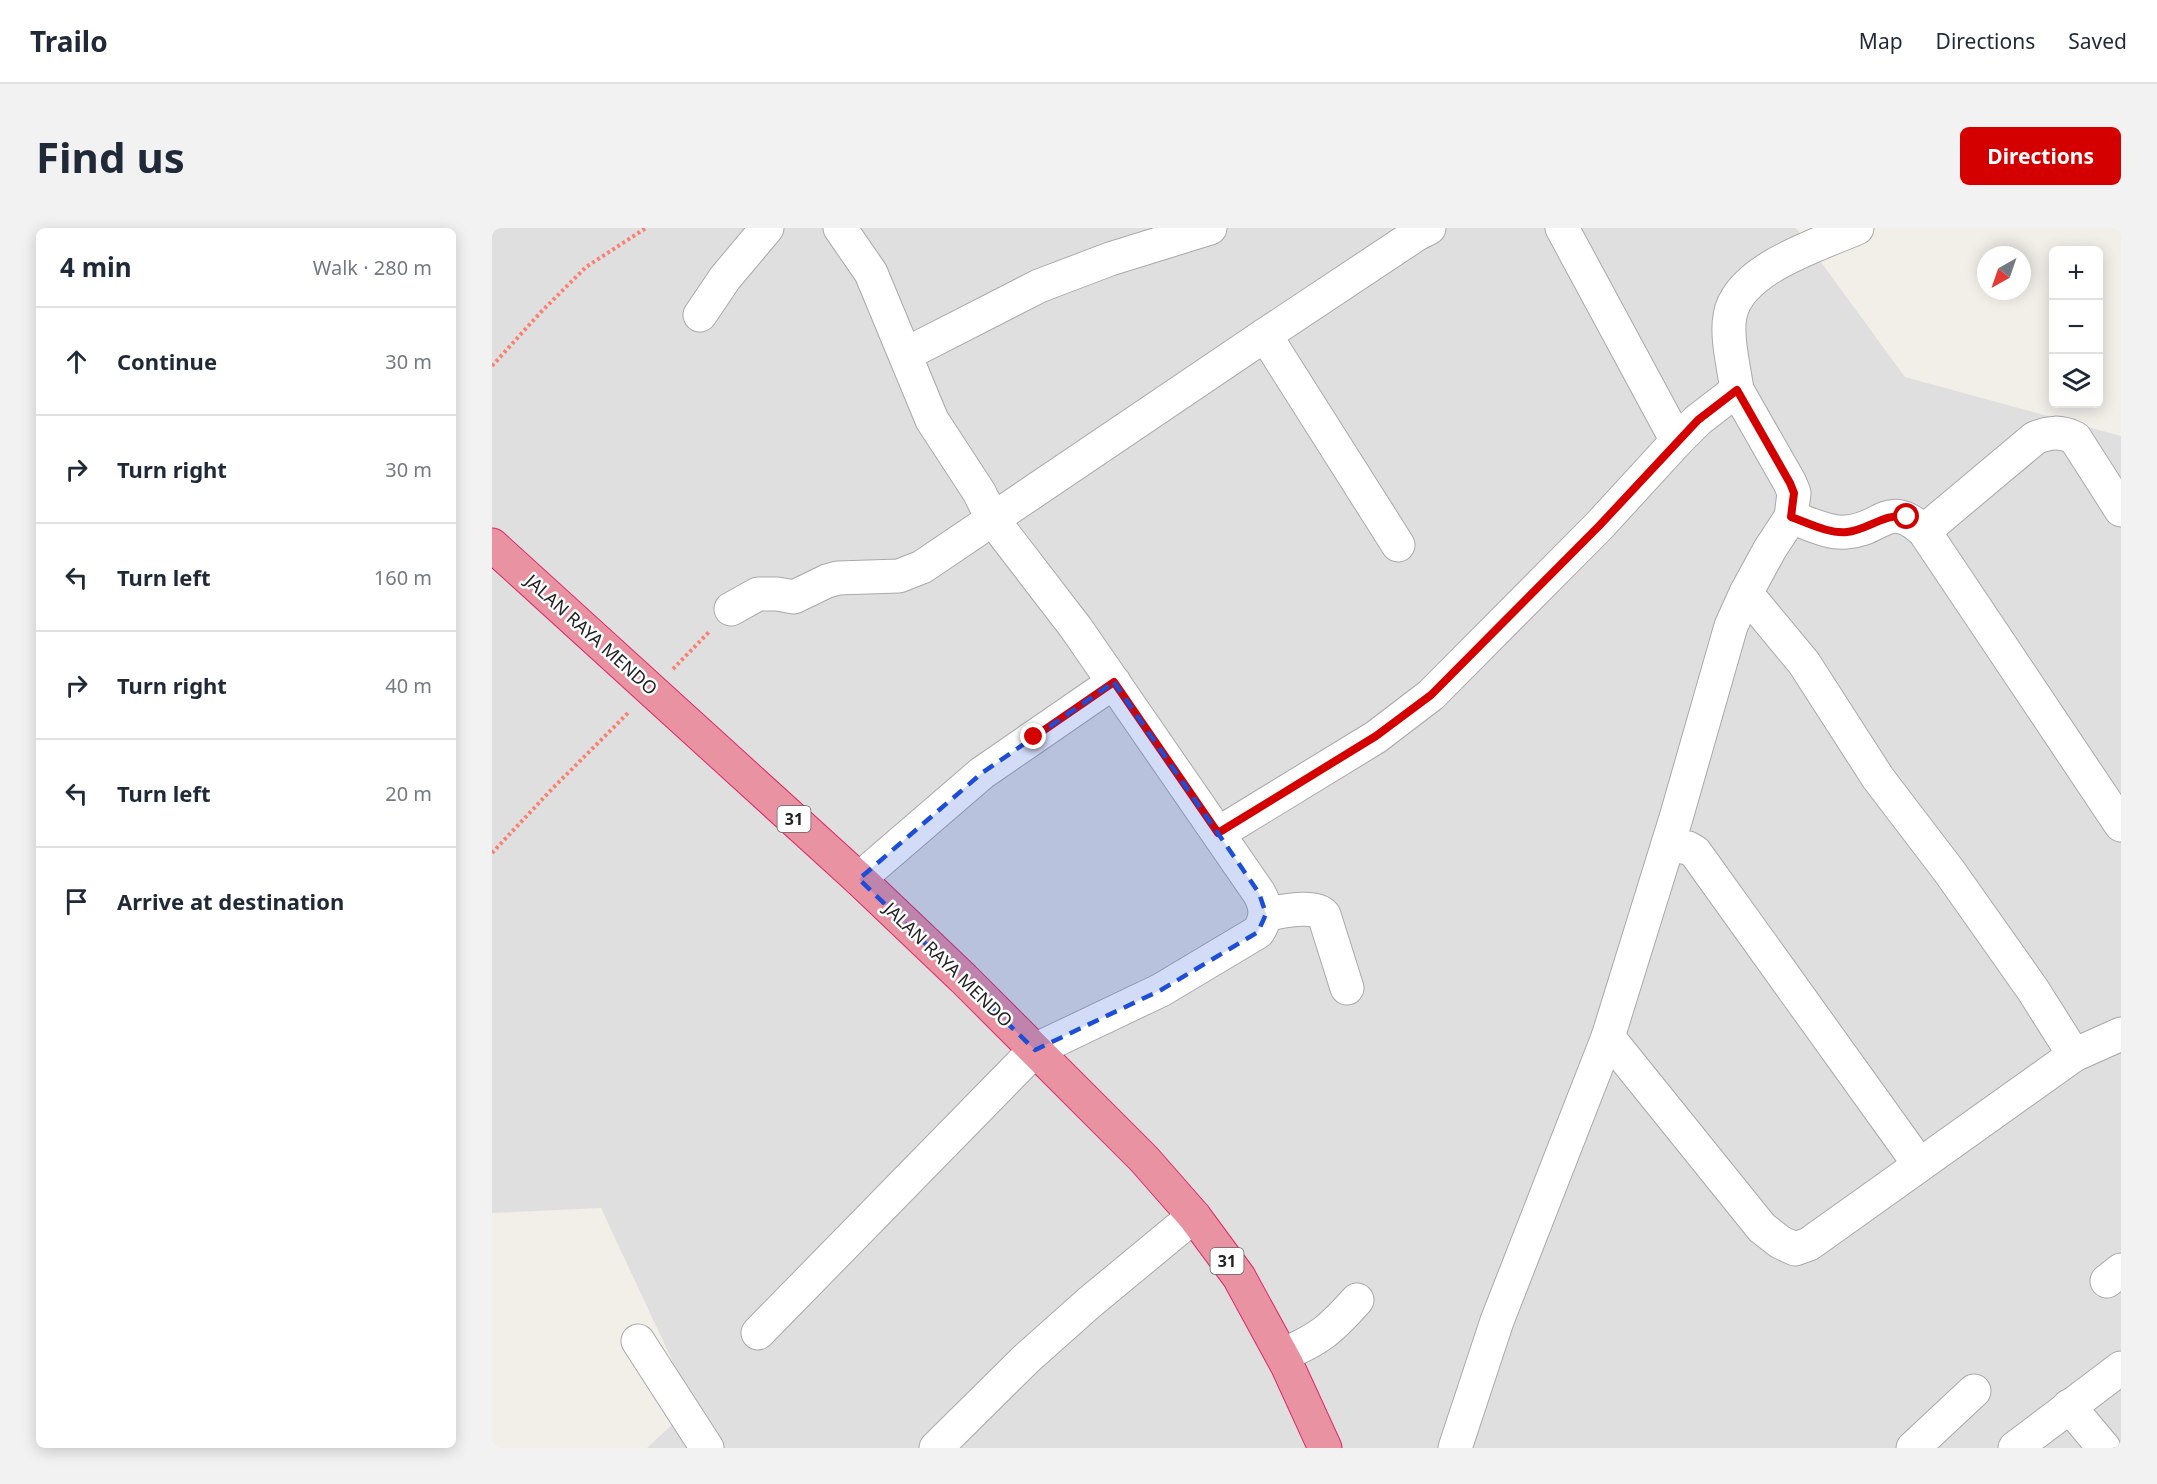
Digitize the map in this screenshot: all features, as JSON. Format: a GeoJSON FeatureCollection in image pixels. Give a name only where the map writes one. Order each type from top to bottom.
{"type":"FeatureCollection","features":[{"type":"Feature","properties":{"kind":"highway","name":"JALAN RAYA MENDO"},"geometry":{"type":"LineString","coordinates":[[492,545],[859,879],[1144,1159],[1194,1216],[1239,1277],[1282,1355],[1325,1448]]}},
{"type":"Feature","properties":{"kind":"street"},"geometry":{"type":"LineString","coordinates":[[700,315],[725,278],[767,228]]}},
{"type":"Feature","properties":{"kind":"street"},"geometry":{"type":"LineString","coordinates":[[758,1333],[1035,1050],[1170,984],[1258,932],[1264,924],[1266,914],[1259,893],[1077,628],[993,520],[979,492],[932,420],[871,273],[840,228]]}},
{"type":"Feature","properties":{"kind":"street"},"geometry":{"type":"LineString","coordinates":[[906,354],[1039,286],[1110,260],[1210,228]]}},
{"type":"Feature","properties":{"kind":"street"},"geometry":{"type":"LineString","coordinates":[[731,609],[758,594],[794,597],[837,578],[899,576],[922,567],[1265,335],[1429,228]]}},
{"type":"Feature","properties":{"kind":"street"},"geometry":{"type":"LineString","coordinates":[[1562,228],[1677,441]]}},
{"type":"Feature","properties":{"kind":"street"},"geometry":{"type":"LineString","coordinates":[[1455,1448],[1497,1321],[1608,1037],[1668,844],[1731,626],[1770,549],[1791,517],[1794,493],[1790,483],[1737,390],[1729,329],[1733,305],[1742,291],[1760,274],[1796,254],[1857,228]]}},
{"type":"Feature","properties":{"kind":"street"},"geometry":{"type":"LineString","coordinates":[[1265,335],[1398,545]]}},
{"type":"Feature","properties":{"kind":"street"},"geometry":{"type":"LineString","coordinates":[[1218,833],[1376,736],[1431,695],[1599,526],[1698,420],[1737,390]]}},
{"type":"Feature","properties":{"kind":"street"},"geometry":{"type":"LineString","coordinates":[[1924,531],[2035,438],[2050,433],[2064,433],[2075,438],[2121,510]]}},
{"type":"Feature","properties":{"kind":"street"},"geometry":{"type":"LineString","coordinates":[[1791,517],[1845,533],[1899,515],[1907,517],[1924,531],[2121,825]]}},
{"type":"Feature","properties":{"kind":"street"},"geometry":{"type":"LineString","coordinates":[[1746,593],[1804,663],[1878,778],[1949,871],[2014,962],[2074,1055]]}},
{"type":"Feature","properties":{"kind":"street"},"geometry":{"type":"LineString","coordinates":[[859,879],[982,773],[1114,682]]}},
{"type":"Feature","properties":{"kind":"street"},"geometry":{"type":"LineString","coordinates":[[1668,844],[1688,848],[1695,852],[1919,1164]]}},
{"type":"Feature","properties":{"kind":"street"},"geometry":{"type":"LineString","coordinates":[[1266,914],[1309,909],[1320,911],[1324,915],[1347,988]]}},
{"type":"Feature","properties":{"kind":"street"},"geometry":{"type":"LineString","coordinates":[[1608,1037],[1762,1228],[1780,1242],[1795,1249],[1809,1244],[2074,1055],[2121,1034]]}},
{"type":"Feature","properties":{"kind":"street"},"geometry":{"type":"LineString","coordinates":[[936,1448],[1026,1359],[1089,1302],[1194,1216]]}},
{"type":"Feature","properties":{"kind":"street"},"geometry":{"type":"LineString","coordinates":[[1282,1355],[1319,1337],[1334,1325],[1357,1300]]}},
{"type":"Feature","properties":{"kind":"street"},"geometry":{"type":"LineString","coordinates":[[638,1341],[707,1448]]}},
{"type":"Feature","properties":{"kind":"street"},"geometry":{"type":"LineString","coordinates":[[2015,1448],[2121,1368]]}},
{"type":"Feature","properties":{"kind":"street"},"geometry":{"type":"LineString","coordinates":[[1913,1448],[1974,1391]]}},
{"type":"Feature","properties":{"kind":"street"},"geometry":{"type":"LineString","coordinates":[[2069,1406],[2104,1448]]}},
{"type":"Feature","properties":{"kind":"path"},"geometry":{"type":"LineString","coordinates":[[492,366],[586,267],[646,228]]}},
{"type":"Feature","properties":{"kind":"path"},"geometry":{"type":"LineString","coordinates":[[492,853],[552,789],[683,660],[731,609]]}},
{"type":"Feature","properties":{"kind":"highlighted area"},"geometry":{"type":"Polygon","coordinates":[[[1114,682],[1259,893],[1266,914],[1258,932],[1161,990],[1035,1050],[859,879],[982,773],[1114,682]]]}},
{"type":"Feature","properties":{"kind":"shaded area"},"geometry":{"type":"Polygon","coordinates":[[[492,228],[1796,228],[1905,377],[2121,436],[2121,1448],[647,1448],[693,1405],[601,1208],[492,1213],[492,228]]]}},
{"type":"Feature","properties":{"kind":"route"},"geometry":{"type":"LineString","coordinates":[[1034,737],[1114,682],[1218,833],[1376,736],[1431,695],[1599,526],[1698,420],[1728,394],[1737,390],[1790,483],[1794,493],[1791,517],[1845,533],[1891,516],[1907,517]]}}]}
